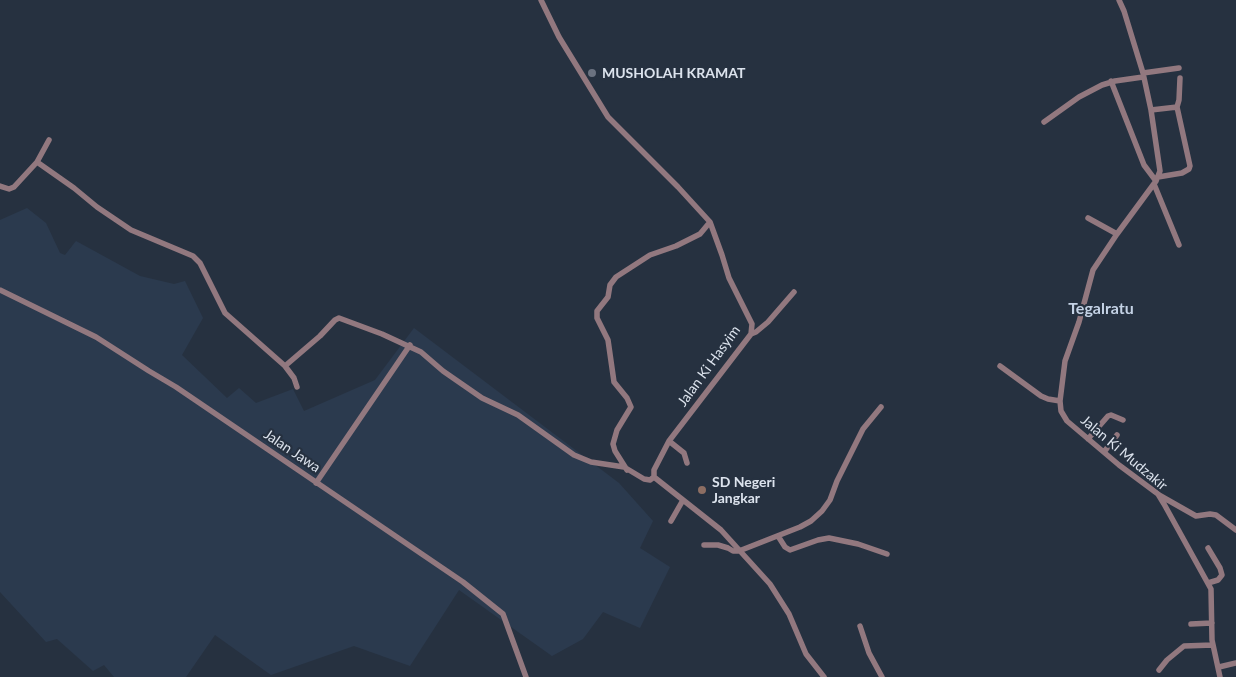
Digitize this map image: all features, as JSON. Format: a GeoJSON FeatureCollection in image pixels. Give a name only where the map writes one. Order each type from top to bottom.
{"type":"FeatureCollection","features":[{"type":"Feature","properties":{"kind":"street","name":"Jalan Ki Hasyim"},"geometry":{"type":"LineString","coordinates":[[541,0],[559,37],[608,117],[710,222],[729,278],[752,324],[751,334],[669,441],[654,470],[654,477]]}},
{"type":"Feature","properties":{"kind":"street"},"geometry":{"type":"LineString","coordinates":[[1000,366],[1041,396],[1060,401],[1065,361],[1080,322],[1090,279],[1098,262],[1156,181],[1160,171],[1151,110],[1143,75],[1119,0]]}},
{"type":"Feature","properties":{"kind":"street"},"geometry":{"type":"LineString","coordinates":[[1044,122],[1079,97],[1112,81],[1179,68]]}},
{"type":"Feature","properties":{"kind":"street"},"geometry":{"type":"LineString","coordinates":[[1156,181],[1182,173],[1189,169],[1190,166],[1177,107],[1180,78]]}},
{"type":"Feature","properties":{"kind":"street"},"geometry":{"type":"LineString","coordinates":[[1112,81],[1144,165],[1156,181],[1178,245]]}},
{"type":"Feature","properties":{"kind":"street"},"geometry":{"type":"LineString","coordinates":[[1151,110],[1177,107]]}},
{"type":"Feature","properties":{"kind":"street"},"geometry":{"type":"LineString","coordinates":[[0,186],[9,189],[14,187],[37,162],[49,140]]}},
{"type":"Feature","properties":{"kind":"street"},"geometry":{"type":"LineString","coordinates":[[37,162],[131,230],[195,258],[200,264],[225,313],[285,366],[294,378],[297,387]]}},
{"type":"Feature","properties":{"kind":"street"},"geometry":{"type":"LineString","coordinates":[[1088,218],[1117,234]]}},
{"type":"Feature","properties":{"kind":"street"},"geometry":{"type":"LineString","coordinates":[[627,470],[615,451],[613,444],[617,430],[630,407],[627,398],[614,382],[608,340],[598,318],[597,311],[608,297],[610,285],[616,277],[650,255],[676,246],[700,234],[710,222]]}},
{"type":"Feature","properties":{"kind":"street","name":"Jalan Jawa"},"geometry":{"type":"LineString","coordinates":[[0,290],[96,337],[176,388],[419,551],[499,609],[506,619],[526,677]]}},
{"type":"Feature","properties":{"kind":"street"},"geometry":{"type":"LineString","coordinates":[[751,334],[768,322],[794,292]]}},
{"type":"Feature","properties":{"kind":"street"},"geometry":{"type":"LineString","coordinates":[[285,366],[320,336],[337,318],[410,345],[482,398],[518,415],[574,455],[591,462],[627,470],[644,479],[650,480],[654,477],[721,530],[770,584],[789,614],[806,654],[824,677]]}},
{"type":"Feature","properties":{"kind":"street"},"geometry":{"type":"LineString","coordinates":[[316,483],[410,345]]}},
{"type":"Feature","properties":{"kind":"street","name":"Jalan Ki Mudzakir"},"geometry":{"type":"LineString","coordinates":[[1060,401],[1064,418],[1158,494],[1212,593],[1213,644],[1220,677]]}},
{"type":"Feature","properties":{"kind":"street"},"geometry":{"type":"LineString","coordinates":[[704,545],[718,545],[739,551],[806,524],[826,507],[863,429],[880,407]]}},
{"type":"Feature","properties":{"kind":"street"},"geometry":{"type":"LineString","coordinates":[[1088,439],[1108,416],[1111,415],[1123,420]]}},
{"type":"Feature","properties":{"kind":"street"},"geometry":{"type":"LineString","coordinates":[[1104,452],[1118,435]]}},
{"type":"Feature","properties":{"kind":"street"},"geometry":{"type":"LineString","coordinates":[[669,441],[684,453],[687,463]]}},
{"type":"Feature","properties":{"kind":"street"},"geometry":{"type":"LineString","coordinates":[[1158,494],[1196,516],[1210,514],[1216,516],[1236,530]]}},
{"type":"Feature","properties":{"kind":"street"},"geometry":{"type":"LineString","coordinates":[[671,521],[684,500]]}},
{"type":"Feature","properties":{"kind":"street"},"geometry":{"type":"LineString","coordinates":[[778,536],[784,546],[790,550],[829,538],[858,544],[887,554]]}},
{"type":"Feature","properties":{"kind":"street"},"geometry":{"type":"LineString","coordinates":[[1208,548],[1222,575],[1218,580],[1208,583]]}},
{"type":"Feature","properties":{"kind":"street"},"geometry":{"type":"LineString","coordinates":[[1191,624],[1212,623]]}},
{"type":"Feature","properties":{"kind":"street"},"geometry":{"type":"LineString","coordinates":[[860,626],[869,653],[882,677]]}},
{"type":"Feature","properties":{"kind":"street"},"geometry":{"type":"LineString","coordinates":[[1159,670],[1167,660],[1184,646],[1213,644]]}},
{"type":"Feature","properties":{"kind":"street"},"geometry":{"type":"LineString","coordinates":[[1218,667],[1236,663]]}},
{"type":"Feature","properties":{"kind":"shaded area"},"geometry":{"type":"Polygon","coordinates":[[[27,208],[46,223],[60,253],[65,255],[76,241],[140,276],[174,284],[185,281],[203,318],[182,355],[227,398],[239,388],[256,403],[293,389],[304,411],[375,380],[414,328],[619,483],[653,521],[640,548],[670,567],[640,628],[603,612],[583,639],[552,656],[459,590],[410,666],[354,646],[271,675],[215,635],[186,677],[114,677],[104,665],[93,671],[57,639],[46,642],[0,592],[0,220],[27,208]]]}},
{"type":"Feature","properties":{"kind":"place","name":"MUSHOLAH KRAMAT"},"geometry":{"type":"Point","coordinates":[592,73]}},
{"type":"Feature","properties":{"kind":"place","name":"SD Negeri Jangkar"},"geometry":{"type":"Point","coordinates":[702,490]}},
{"type":"Feature","properties":{"kind":"district","name":"Tegalratu"},"geometry":{"type":"Point","coordinates":[1101,309]}}]}
